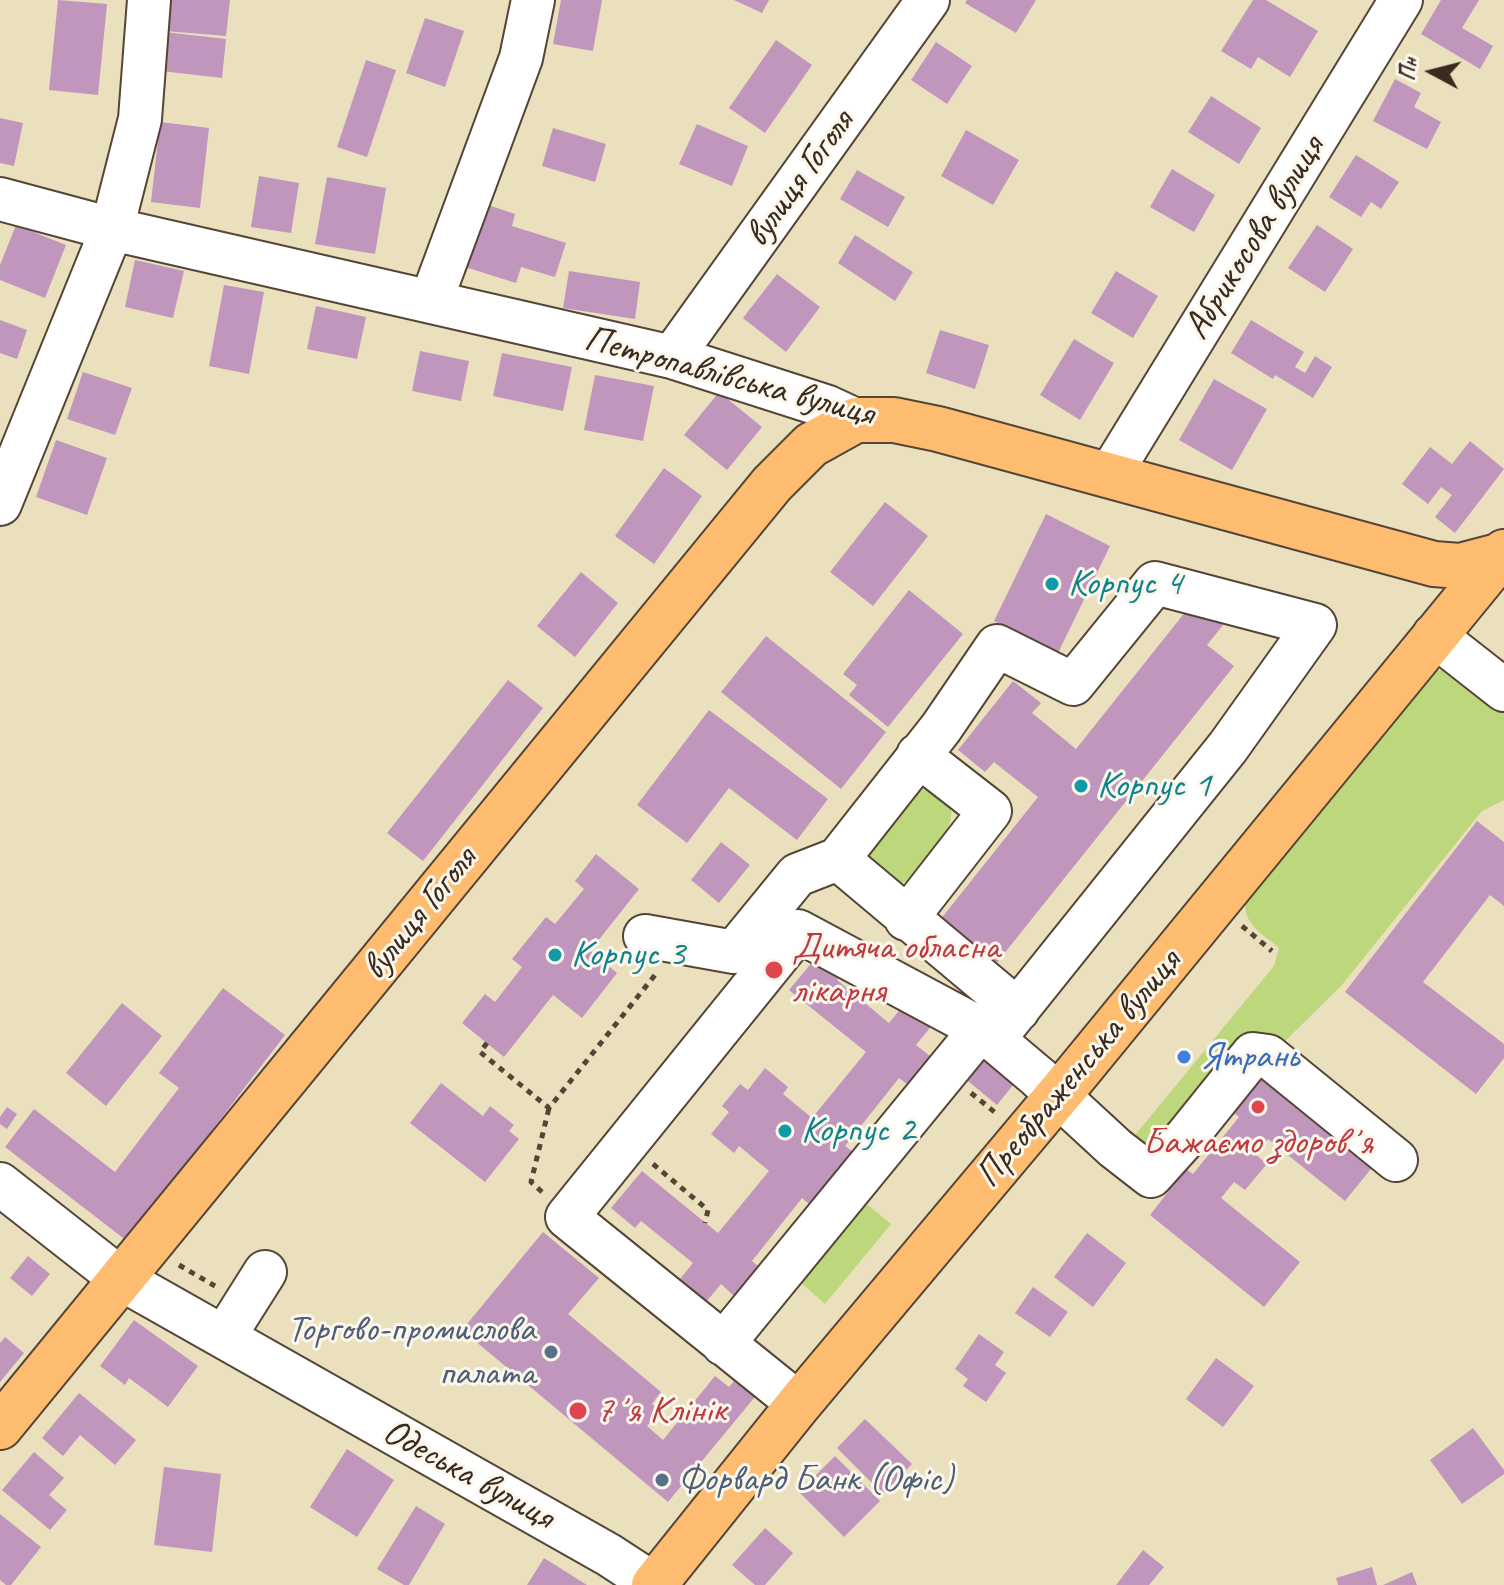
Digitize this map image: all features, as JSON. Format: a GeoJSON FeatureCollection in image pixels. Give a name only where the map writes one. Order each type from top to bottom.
{"type":"FeatureCollection","features":[{"type":"Feature","properties":{"kind":"main road","name":"Петропавлівська вулиця"},"geometry":{"type":"LineString","coordinates":[[856,420],[894,420],[938,429],[1434,564],[1460,566],[1503,554]]}},
{"type":"Feature","properties":{"kind":"main road","name":"вулиця Гоголя"},"geometry":{"type":"LineString","coordinates":[[0,1427],[772,484],[811,445],[856,420]]}},
{"type":"Feature","properties":{"kind":"main road","name":"Преображенська вулиця"},"geometry":{"type":"LineString","coordinates":[[654,1585],[799,1404],[1059,1095],[1503,554]]}},
{"type":"Feature","properties":{"kind":"street"},"geometry":{"type":"LineString","coordinates":[[0,504],[112,229],[140,119],[149,0]]}},
{"type":"Feature","properties":{"kind":"street"},"geometry":{"type":"LineString","coordinates":[[431,301],[521,58],[533,0]]}},
{"type":"Feature","properties":{"kind":"street","name":"вулиця Гоголя"},"geometry":{"type":"LineString","coordinates":[[672,357],[928,0]]}},
{"type":"Feature","properties":{"kind":"street","name":"Абрикосова вулиця"},"geometry":{"type":"LineString","coordinates":[[1109,476],[1401,0]]}},
{"type":"Feature","properties":{"kind":"street","name":"Петропавлівська вулиця"},"geometry":{"type":"LineString","coordinates":[[0,199],[112,229],[672,357],[828,407],[856,420]]}},
{"type":"Feature","properties":{"kind":"street"},"geometry":{"type":"LineString","coordinates":[[663,939],[734,952],[797,875],[838,859],[941,728],[997,646],[1073,684],[1155,583],[1315,625],[1228,747],[997,1026],[723,1344]]}},
{"type":"Feature","properties":{"kind":"street"},"geometry":{"type":"LineString","coordinates":[[1434,635],[1504,690]]}},
{"type":"Feature","properties":{"kind":"street"},"geometry":{"type":"LineString","coordinates":[[906,919],[990,811],[918,755]]}},
{"type":"Feature","properties":{"kind":"street"},"geometry":{"type":"LineString","coordinates":[[838,859],[906,919],[1059,1095],[1115,1148],[1151,1176],[1253,1054],[1268,1056],[1396,1160]]}},
{"type":"Feature","properties":{"kind":"street"},"geometry":{"type":"LineString","coordinates":[[799,1404],[567,1217],[798,931],[997,1026]]}},
{"type":"Feature","properties":{"kind":"street","name":"Одеська вулиця"},"geometry":{"type":"LineString","coordinates":[[0,1184],[121,1279],[609,1555],[654,1585]]}},
{"type":"Feature","properties":{"kind":"street"},"geometry":{"type":"LineString","coordinates":[[224,1337],[265,1272]]}},
{"type":"Feature","properties":{"kind":"path"},"geometry":{"type":"LineString","coordinates":[[1237,922],[1272,951]]}},
{"type":"Feature","properties":{"kind":"path"},"geometry":{"type":"LineString","coordinates":[[567,1217],[531,1182],[549,1108],[663,939]]}},
{"type":"Feature","properties":{"kind":"path"},"geometry":{"type":"LineString","coordinates":[[487,1043],[480,1052],[549,1108]]}},
{"type":"Feature","properties":{"kind":"path"},"geometry":{"type":"LineString","coordinates":[[628,1143],[708,1210],[705,1223]]}},
{"type":"Feature","properties":{"kind":"green space"},"geometry":{"type":"Polygon","coordinates":[[[1448,669],[1504,701],[1504,800],[1482,811],[1341,986],[1276,1050],[1153,1150],[1131,1140],[1274,966],[1279,948],[1249,921],[1246,897],[1431,672],[1448,669]]]}},
{"type":"Feature","properties":{"kind":"green space"},"geometry":{"type":"Polygon","coordinates":[[[918,789],[938,791],[945,798],[950,806],[949,825],[938,848],[914,876],[902,883],[888,883],[868,860],[868,847],[918,789]]]}},
{"type":"Feature","properties":{"kind":"green space"},"geometry":{"type":"Polygon","coordinates":[[[857,1196],[891,1224],[825,1304],[792,1275],[857,1196]]]}},
{"type":"Feature","properties":{"kind":"building"},"geometry":{"type":"Polygon","coordinates":[[[58,0],[107,4],[98,95],[49,90],[58,0]]]}},
{"type":"Feature","properties":{"kind":"building"},"geometry":{"type":"Polygon","coordinates":[[[167,0],[230,0],[226,36],[165,31],[167,0]]]}},
{"type":"Feature","properties":{"kind":"building"},"geometry":{"type":"Polygon","coordinates":[[[561,0],[602,0],[593,51],[553,44],[561,0]]]}},
{"type":"Feature","properties":{"kind":"building"},"geometry":{"type":"Polygon","coordinates":[[[734,0],[769,0],[762,13],[734,0]]]}},
{"type":"Feature","properties":{"kind":"building"},"geometry":{"type":"Polygon","coordinates":[[[967,0],[1036,0],[1016,33],[965,3],[967,0]]]}},
{"type":"Feature","properties":{"kind":"building"},"geometry":{"type":"Polygon","coordinates":[[[1253,0],[1266,0],[1318,31],[1290,77],[1258,57],[1251,69],[1221,51],[1253,0]]]}},
{"type":"Feature","properties":{"kind":"building"},"geometry":{"type":"Polygon","coordinates":[[[1441,0],[1479,0],[1462,28],[1493,46],[1480,69],[1421,34],[1441,0]]]}},
{"type":"Feature","properties":{"kind":"building"},"geometry":{"type":"Polygon","coordinates":[[[425,18],[464,31],[445,87],[406,73],[425,18]]]}},
{"type":"Feature","properties":{"kind":"building"},"geometry":{"type":"Polygon","coordinates":[[[165,32],[226,39],[222,78],[161,71],[165,32]]]}},
{"type":"Feature","properties":{"kind":"building"},"geometry":{"type":"Polygon","coordinates":[[[776,40],[812,65],[765,133],[729,108],[776,40]]]}},
{"type":"Feature","properties":{"kind":"building"},"geometry":{"type":"Polygon","coordinates":[[[936,42],[972,66],[947,104],[911,80],[936,42]]]}},
{"type":"Feature","properties":{"kind":"building"},"geometry":{"type":"Polygon","coordinates":[[[366,60],[396,70],[367,157],[337,147],[366,60]]]}},
{"type":"Feature","properties":{"kind":"building"},"geometry":{"type":"Polygon","coordinates":[[[1395,79],[1421,93],[1414,107],[1441,122],[1427,149],[1373,121],[1395,79]]]}},
{"type":"Feature","properties":{"kind":"building"},"geometry":{"type":"Polygon","coordinates":[[[1211,96],[1261,128],[1239,164],[1188,132],[1211,96]]]}},
{"type":"Feature","properties":{"kind":"building"},"geometry":{"type":"Polygon","coordinates":[[[0,118],[23,123],[14,166],[0,163],[0,118]]]}},
{"type":"Feature","properties":{"kind":"building"},"geometry":{"type":"Polygon","coordinates":[[[160,122],[209,128],[200,208],[151,202],[160,122]]]}},
{"type":"Feature","properties":{"kind":"building"},"geometry":{"type":"Polygon","coordinates":[[[697,124],[748,146],[732,186],[679,164],[697,124]]]}},
{"type":"Feature","properties":{"kind":"building"},"geometry":{"type":"Polygon","coordinates":[[[553,128],[606,144],[595,182],[542,166],[553,128]]]}},
{"type":"Feature","properties":{"kind":"building"},"geometry":{"type":"Polygon","coordinates":[[[966,130],[1019,160],[993,205],[941,176],[966,130]]]}},
{"type":"Feature","properties":{"kind":"building"},"geometry":{"type":"Polygon","coordinates":[[[1356,155],[1399,182],[1381,209],[1371,202],[1361,217],[1329,197],[1356,155]]]}},
{"type":"Feature","properties":{"kind":"building"},"geometry":{"type":"Polygon","coordinates":[[[1172,169],[1215,195],[1194,232],[1150,207],[1172,169]]]}},
{"type":"Feature","properties":{"kind":"building"},"geometry":{"type":"Polygon","coordinates":[[[857,170],[905,197],[888,227],[840,199],[857,170]]]}},
{"type":"Feature","properties":{"kind":"building"},"geometry":{"type":"Polygon","coordinates":[[[259,176],[299,183],[291,233],[251,227],[259,176]]]}},
{"type":"Feature","properties":{"kind":"building"},"geometry":{"type":"Polygon","coordinates":[[[327,177],[386,188],[375,254],[315,244],[327,177]]]}},
{"type":"Feature","properties":{"kind":"building"},"geometry":{"type":"Polygon","coordinates":[[[485,204],[515,214],[512,226],[566,243],[555,277],[521,267],[516,283],[465,267],[485,204]]]}},
{"type":"Feature","properties":{"kind":"building"},"geometry":{"type":"Polygon","coordinates":[[[16,225],[66,245],[45,298],[0,280],[0,265],[16,225]]]}},
{"type":"Feature","properties":{"kind":"building"},"geometry":{"type":"Polygon","coordinates":[[[1317,225],[1353,249],[1325,292],[1288,268],[1317,225]]]}},
{"type":"Feature","properties":{"kind":"building"},"geometry":{"type":"Polygon","coordinates":[[[855,235],[913,272],[895,301],[838,263],[855,235]]]}},
{"type":"Feature","properties":{"kind":"building"},"geometry":{"type":"Polygon","coordinates":[[[135,260],[184,271],[173,318],[125,307],[135,260]]]}},
{"type":"Feature","properties":{"kind":"building"},"geometry":{"type":"Polygon","coordinates":[[[569,271],[640,282],[635,319],[563,308],[569,271]]]}},
{"type":"Feature","properties":{"kind":"building"},"geometry":{"type":"Polygon","coordinates":[[[1116,271],[1158,296],[1133,338],[1091,313],[1116,271]]]}},
{"type":"Feature","properties":{"kind":"building"},"geometry":{"type":"Polygon","coordinates":[[[777,274],[820,307],[786,352],[743,318],[777,274]]]}},
{"type":"Feature","properties":{"kind":"building"},"geometry":{"type":"Polygon","coordinates":[[[224,285],[264,292],[249,374],[209,366],[224,285]]]}},
{"type":"Feature","properties":{"kind":"building"},"geometry":{"type":"Polygon","coordinates":[[[316,306],[366,317],[357,359],[307,349],[316,306]]]}},
{"type":"Feature","properties":{"kind":"building"},"geometry":{"type":"Polygon","coordinates":[[[0,320],[27,330],[17,359],[0,353],[0,320]]]}},
{"type":"Feature","properties":{"kind":"building"},"geometry":{"type":"Polygon","coordinates":[[[1251,320],[1304,352],[1295,367],[1305,373],[1315,356],[1332,367],[1313,398],[1275,375],[1273,379],[1231,353],[1251,320]]]}},
{"type":"Feature","properties":{"kind":"building"},"geometry":{"type":"Polygon","coordinates":[[[940,330],[989,345],[975,389],[926,373],[940,330]]]}},
{"type":"Feature","properties":{"kind":"building"},"geometry":{"type":"Polygon","coordinates":[[[1074,339],[1114,363],[1080,420],[1040,395],[1074,339]]]}},
{"type":"Feature","properties":{"kind":"building"},"geometry":{"type":"Polygon","coordinates":[[[420,351],[469,361],[461,401],[412,391],[420,351]]]}},
{"type":"Feature","properties":{"kind":"building"},"geometry":{"type":"Polygon","coordinates":[[[502,353],[572,367],[563,411],[493,396],[502,353]]]}},
{"type":"Feature","properties":{"kind":"building"},"geometry":{"type":"Polygon","coordinates":[[[83,372],[132,388],[115,435],[67,419],[83,372]]]}},
{"type":"Feature","properties":{"kind":"building"},"geometry":{"type":"Polygon","coordinates":[[[595,375],[654,386],[643,441],[584,430],[595,375]]]}},
{"type":"Feature","properties":{"kind":"building"},"geometry":{"type":"Polygon","coordinates":[[[1214,379],[1267,409],[1232,470],[1179,440],[1214,379]]]}},
{"type":"Feature","properties":{"kind":"building"},"geometry":{"type":"Polygon","coordinates":[[[719,392],[762,427],[727,470],[684,435],[719,392]]]}},
{"type":"Feature","properties":{"kind":"building"},"geometry":{"type":"Polygon","coordinates":[[[56,440],[107,458],[87,515],[36,497],[56,440]]]}},
{"type":"Feature","properties":{"kind":"building"},"geometry":{"type":"Polygon","coordinates":[[[1470,441],[1504,469],[1455,533],[1435,517],[1452,495],[1441,487],[1428,504],[1402,484],[1430,447],[1452,464],[1470,441]]]}},
{"type":"Feature","properties":{"kind":"building"},"geometry":{"type":"Polygon","coordinates":[[[664,468],[702,496],[654,564],[615,536],[664,468]]]}},
{"type":"Feature","properties":{"kind":"building"},"geometry":{"type":"Polygon","coordinates":[[[885,502],[928,536],[873,606],[830,572],[885,502]]]}},
{"type":"Feature","properties":{"kind":"building","name":"Корпус 4"},"geometry":{"type":"Polygon","coordinates":[[[1046,514],[1110,546],[1058,653],[994,621],[1046,514]]]}},
{"type":"Feature","properties":{"kind":"building"},"geometry":{"type":"Polygon","coordinates":[[[581,572],[618,603],[575,657],[537,626],[581,572]]]}},
{"type":"Feature","properties":{"kind":"building"},"geometry":{"type":"Polygon","coordinates":[[[909,590],[963,634],[888,727],[849,695],[857,685],[843,674],[909,590]]]}},
{"type":"Feature","properties":{"kind":"building","name":"Корпус 1"},"geometry":{"type":"Polygon","coordinates":[[[1194,601],[1223,625],[1207,645],[1234,666],[991,970],[936,925],[1038,797],[994,762],[985,772],[958,750],[1013,681],[1041,703],[1032,713],[1076,749],[1194,601]]]}},
{"type":"Feature","properties":{"kind":"building"},"geometry":{"type":"Polygon","coordinates":[[[766,636],[886,732],[841,789],[721,692],[766,636]]]}},
{"type":"Feature","properties":{"kind":"building"},"geometry":{"type":"Polygon","coordinates":[[[508,680],[543,708],[423,861],[387,833],[508,680]]]}},
{"type":"Feature","properties":{"kind":"building"},"geometry":{"type":"Polygon","coordinates":[[[709,710],[828,799],[797,840],[729,788],[687,843],[637,805],[709,710]]]}},
{"type":"Feature","properties":{"kind":"building"},"geometry":{"type":"Polygon","coordinates":[[[1477,821],[1504,842],[1504,906],[1490,895],[1423,982],[1504,1044],[1504,1058],[1476,1094],[1345,992],[1477,821]]]}},
{"type":"Feature","properties":{"kind":"building"},"geometry":{"type":"Polygon","coordinates":[[[721,842],[750,865],[719,903],[691,880],[721,842]]]}},
{"type":"Feature","properties":{"kind":"building","name":"Корпус 3"},"geometry":{"type":"Polygon","coordinates":[[[596,854],[639,889],[590,951],[617,973],[582,1018],[553,995],[504,1057],[462,1023],[485,994],[495,1002],[522,967],[512,959],[546,917],[555,924],[584,889],[575,881],[596,854]]]}},
{"type":"Feature","properties":{"kind":"building","name":"Корпус 2"},"geometry":{"type":"Polygon","coordinates":[[[819,954],[842,973],[837,980],[889,1023],[906,1002],[933,1024],[916,1045],[930,1056],[907,1084],[899,1078],[845,1146],[852,1151],[809,1204],[802,1198],[752,1261],[758,1266],[734,1296],[721,1284],[702,1307],[675,1285],[693,1263],[641,1221],[635,1228],[611,1208],[642,1171],[718,1233],[769,1171],[739,1146],[734,1153],[711,1134],[729,1112],[722,1106],[740,1084],[748,1090],[765,1068],[788,1087],[783,1094],[812,1118],[866,1052],[789,990],[819,954]]]}},
{"type":"Feature","properties":{"kind":"building"},"geometry":{"type":"Polygon","coordinates":[[[223,988],[285,1035],[127,1241],[5,1147],[34,1109],[115,1172],[179,1088],[159,1073],[223,988]]]}},
{"type":"Feature","properties":{"kind":"building"},"geometry":{"type":"Polygon","coordinates":[[[122,1003],[162,1036],[106,1106],[66,1073],[122,1003]]]}},
{"type":"Feature","properties":{"kind":"building"},"geometry":{"type":"Polygon","coordinates":[[[978,1047],[1017,1080],[997,1105],[957,1072],[978,1047]]]}},
{"type":"Feature","properties":{"kind":"building"},"geometry":{"type":"Polygon","coordinates":[[[1272,1065],[1383,1154],[1345,1201],[1268,1139],[1255,1154],[1267,1164],[1245,1190],[1234,1182],[1221,1198],[1300,1262],[1264,1307],[1150,1215],[1186,1169],[1193,1174],[1239,1117],[1234,1113],[1272,1065]]]}},
{"type":"Feature","properties":{"kind":"building"},"geometry":{"type":"Polygon","coordinates":[[[441,1083],[483,1116],[490,1106],[514,1125],[509,1131],[519,1139],[485,1182],[410,1123],[441,1083]]]}},
{"type":"Feature","properties":{"kind":"building"},"geometry":{"type":"Polygon","coordinates":[[[7,1107],[17,1114],[7,1129],[0,1124],[0,1117],[7,1107]]]}},
{"type":"Feature","properties":{"kind":"building","name":"Торгово-промислова палата"},"geometry":{"type":"Polygon","coordinates":[[[543,1232],[599,1278],[568,1314],[661,1392],[652,1404],[660,1411],[647,1426],[663,1440],[715,1376],[729,1387],[739,1375],[759,1392],[668,1502],[462,1330],[543,1232]]]}},
{"type":"Feature","properties":{"kind":"building"},"geometry":{"type":"Polygon","coordinates":[[[1087,1233],[1126,1263],[1093,1307],[1054,1277],[1087,1233]]]}},
{"type":"Feature","properties":{"kind":"building"},"geometry":{"type":"Polygon","coordinates":[[[28,1256],[50,1274],[32,1296],[10,1278],[28,1256]]]}},
{"type":"Feature","properties":{"kind":"building"},"geometry":{"type":"Polygon","coordinates":[[[1033,1287],[1068,1312],[1050,1337],[1015,1313],[1033,1287]]]}},
{"type":"Feature","properties":{"kind":"building"},"geometry":{"type":"Polygon","coordinates":[[[134,1320],[198,1366],[168,1407],[129,1378],[125,1385],[100,1366],[134,1320]]]}},
{"type":"Feature","properties":{"kind":"building"},"geometry":{"type":"Polygon","coordinates":[[[979,1334],[1004,1352],[995,1365],[1006,1373],[986,1402],[963,1386],[968,1379],[955,1369],[979,1334]]]}},
{"type":"Feature","properties":{"kind":"building"},"geometry":{"type":"Polygon","coordinates":[[[5,1337],[24,1353],[0,1382],[0,1343],[5,1337]]]}},
{"type":"Feature","properties":{"kind":"building"},"geometry":{"type":"Polygon","coordinates":[[[1216,1358],[1254,1386],[1223,1427],[1186,1399],[1216,1358]]]}},
{"type":"Feature","properties":{"kind":"building"},"geometry":{"type":"Polygon","coordinates":[[[79,1393],[136,1440],[115,1465],[80,1435],[63,1456],[42,1438],[79,1393]]]}},
{"type":"Feature","properties":{"kind":"building"},"geometry":{"type":"Polygon","coordinates":[[[865,1419],[912,1464],[883,1494],[837,1448],[865,1419]]]}},
{"type":"Feature","properties":{"kind":"building"},"geometry":{"type":"Polygon","coordinates":[[[1473,1428],[1504,1474],[1462,1504],[1430,1460],[1473,1428]]]}},
{"type":"Feature","properties":{"kind":"building"},"geometry":{"type":"Polygon","coordinates":[[[347,1449],[394,1480],[357,1537],[310,1507],[347,1449]]]}},
{"type":"Feature","properties":{"kind":"building"},"geometry":{"type":"Polygon","coordinates":[[[34,1452],[64,1478],[49,1495],[67,1510],[50,1530],[2,1490],[34,1452]]]}},
{"type":"Feature","properties":{"kind":"building"},"geometry":{"type":"Polygon","coordinates":[[[835,1456],[880,1501],[844,1537],[799,1492],[835,1456]]]}},
{"type":"Feature","properties":{"kind":"building"},"geometry":{"type":"Polygon","coordinates":[[[164,1467],[221,1474],[212,1552],[154,1545],[164,1467]]]}},
{"type":"Feature","properties":{"kind":"building"},"geometry":{"type":"Polygon","coordinates":[[[416,1506],[445,1524],[409,1585],[404,1585],[377,1569],[416,1506]]]}},
{"type":"Feature","properties":{"kind":"building"},"geometry":{"type":"Polygon","coordinates":[[[0,1514],[41,1547],[11,1585],[0,1580],[0,1514]]]}},
{"type":"Feature","properties":{"kind":"building"},"geometry":{"type":"Polygon","coordinates":[[[765,1528],[793,1553],[765,1585],[755,1585],[732,1565],[765,1528]]]}},
{"type":"Feature","properties":{"kind":"building"},"geometry":{"type":"Polygon","coordinates":[[[1143,1550],[1164,1567],[1149,1585],[1116,1585],[1143,1550]]]}},
{"type":"Feature","properties":{"kind":"building"},"geometry":{"type":"Polygon","coordinates":[[[544,1558],[587,1585],[527,1585],[544,1558]]]}},
{"type":"Feature","properties":{"kind":"building"},"geometry":{"type":"Polygon","coordinates":[[[1372,1567],[1377,1585],[1338,1585],[1336,1578],[1372,1567]]]}},
{"type":"Feature","properties":{"kind":"building"},"geometry":{"type":"Polygon","coordinates":[[[1412,1572],[1417,1585],[1383,1585],[1412,1572]]]}},
{"type":"Feature","properties":{"kind":"place","name":"Корпус 4"},"geometry":{"type":"Point","coordinates":[1052,584]}},
{"type":"Feature","properties":{"kind":"place","name":"Корпус 1"},"geometry":{"type":"Point","coordinates":[1081,786]}},
{"type":"Feature","properties":{"kind":"place","name":"Корпус 3"},"geometry":{"type":"Point","coordinates":[555,955]}},
{"type":"Feature","properties":{"kind":"place","name":"Дитяча обласна лікарня"},"geometry":{"type":"Point","coordinates":[774,970]}},
{"type":"Feature","properties":{"kind":"place","name":"Ятрань"},"geometry":{"type":"Point","coordinates":[1184,1057]}},
{"type":"Feature","properties":{"kind":"place","name":"Бажаємо здоровʼя"},"geometry":{"type":"Point","coordinates":[1258,1107]}},
{"type":"Feature","properties":{"kind":"place","name":"Корпус 2"},"geometry":{"type":"Point","coordinates":[785,1131]}},
{"type":"Feature","properties":{"kind":"place","name":"Торгово-промислова палата"},"geometry":{"type":"Point","coordinates":[551,1352]}},
{"type":"Feature","properties":{"kind":"place","name":"7ʼя Клінік"},"geometry":{"type":"Point","coordinates":[578,1411]}},
{"type":"Feature","properties":{"kind":"place","name":"Форвард Банк (Офіс)"},"geometry":{"type":"Point","coordinates":[662,1480]}}]}
